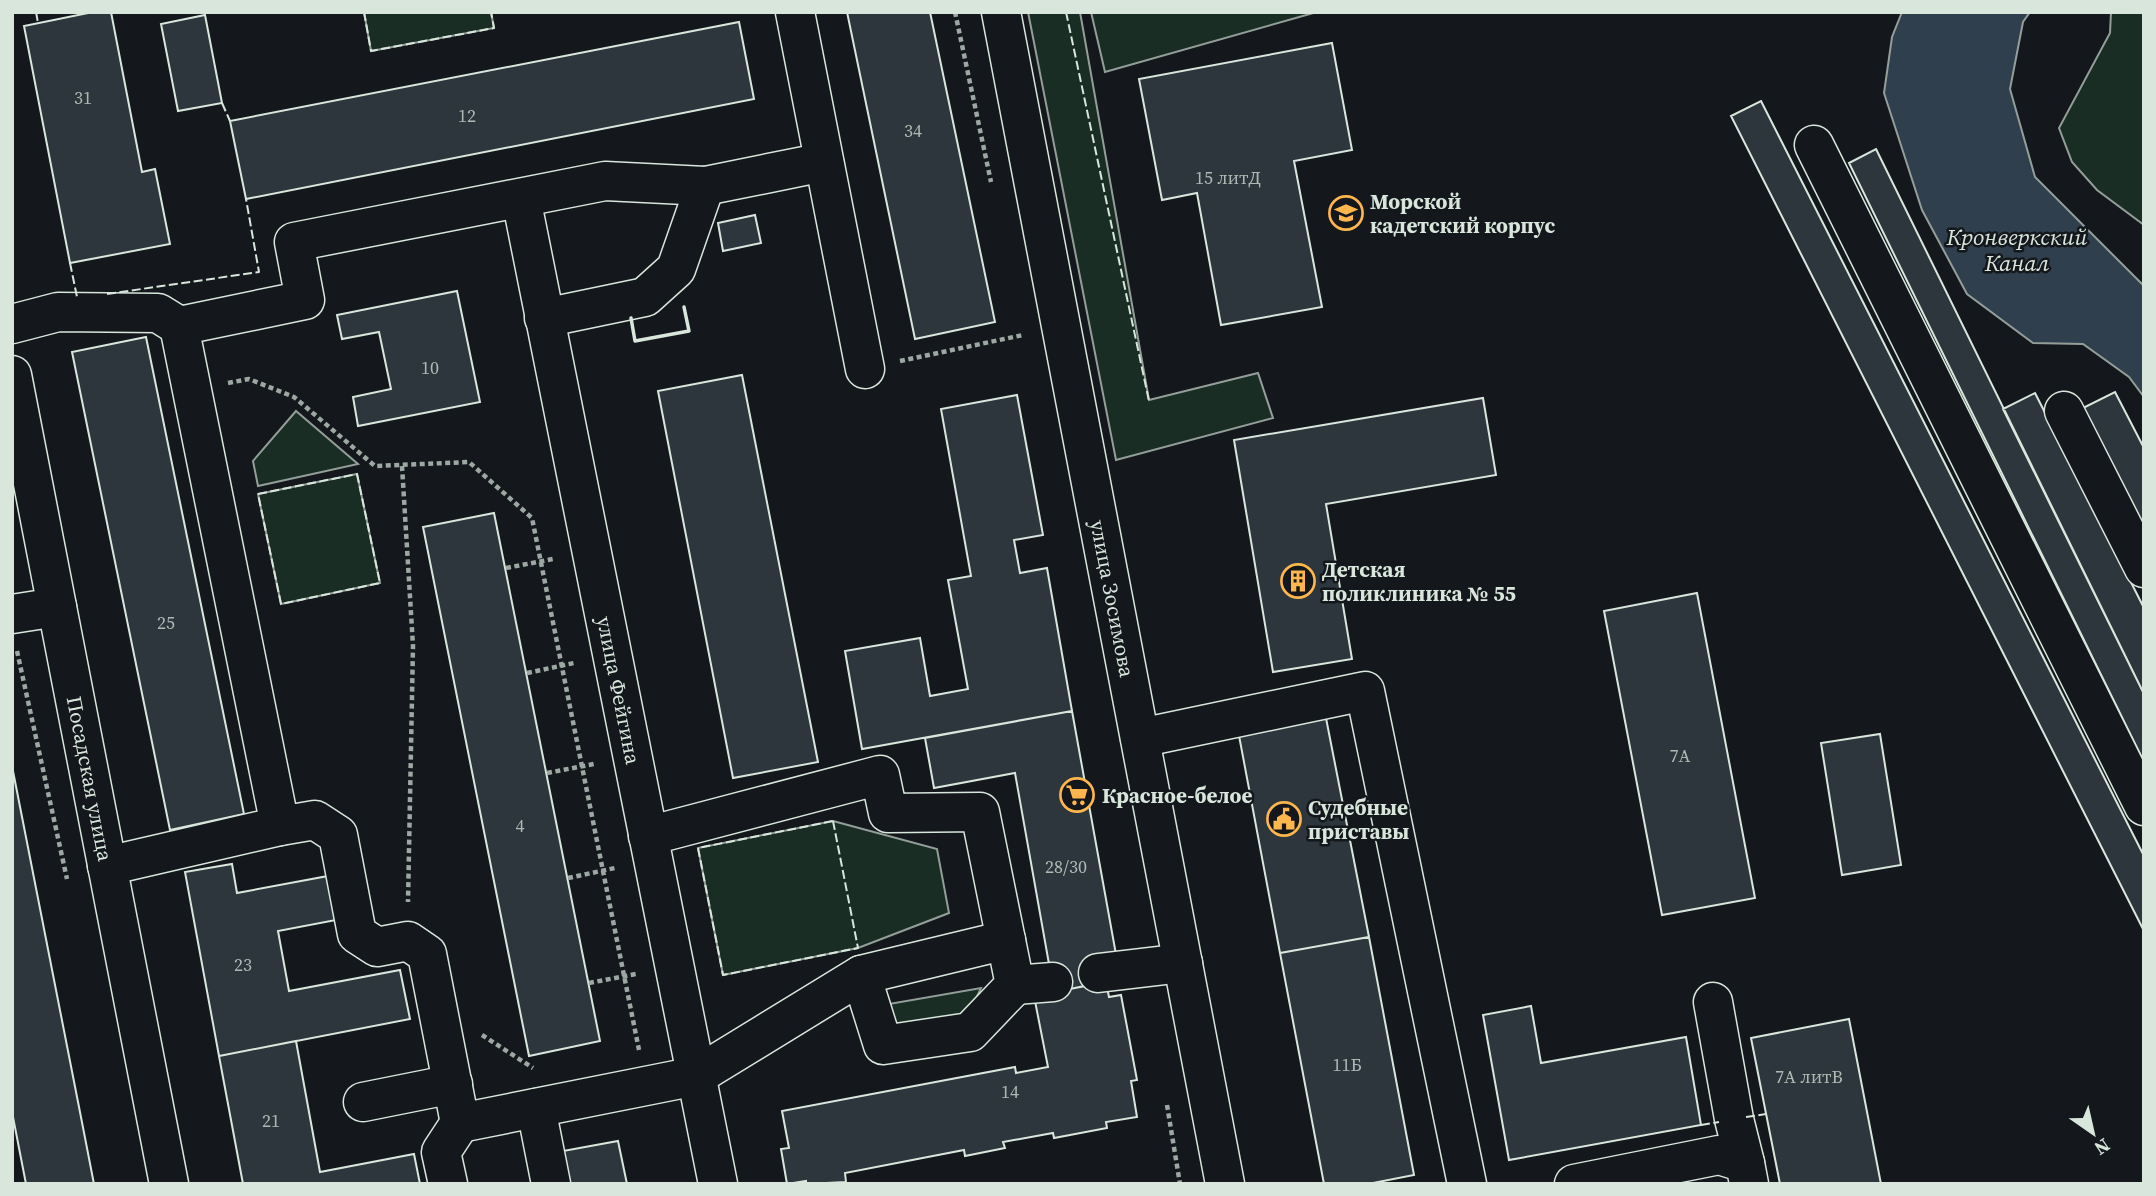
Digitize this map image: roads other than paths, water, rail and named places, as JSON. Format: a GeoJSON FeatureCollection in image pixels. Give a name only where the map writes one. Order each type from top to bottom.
{"type":"FeatureCollection","features":[{"type":"Feature","properties":{"kind":"street"},"geometry":{"type":"LineString","coordinates":[[795,12],[865,369]]}},
{"type":"Feature","properties":{"kind":"street","name":"улица Зосимова"},"geometry":{"type":"LineString","coordinates":[[1001,12],[1225,1184]]}},
{"type":"Feature","properties":{"kind":"street"},"geometry":{"type":"LineString","coordinates":[[1814,145],[2144,806]]}},
{"type":"Feature","properties":{"kind":"street"},"geometry":{"type":"LineString","coordinates":[[12,324],[58,312],[158,313],[179,326],[305,300],[294,242],[605,181],[705,186],[824,162]]}},
{"type":"Feature","properties":{"kind":"street"},"geometry":{"type":"LineString","coordinates":[[544,318],[645,297],[676,269],[705,186]]}},
{"type":"Feature","properties":{"kind":"street","name":"улица Фейгина"},"geometry":{"type":"LineString","coordinates":[[521,198],[718,1184]]}},
{"type":"Feature","properties":{"kind":"street"},"geometry":{"type":"LineString","coordinates":[[179,326],[280,826]]}},
{"type":"Feature","properties":{"kind":"street","name":"Посадская улица"},"geometry":{"type":"LineString","coordinates":[[12,375],[169,1184]]}},
{"type":"Feature","properties":{"kind":"street"},"geometry":{"type":"LineString","coordinates":[[2064,411],[2144,568]]}},
{"type":"Feature","properties":{"kind":"street"},"geometry":{"type":"LineString","coordinates":[[12,614],[57,607]]}},
{"type":"Feature","properties":{"kind":"street"},"geometry":{"type":"LineString","coordinates":[[1140,738],[1365,691],[1467,1184]]}},
{"type":"Feature","properties":{"kind":"street"},"geometry":{"type":"LineString","coordinates":[[650,848],[880,775],[888,813],[980,812],[1015,985]]}},
{"type":"Feature","properties":{"kind":"street"},"geometry":{"type":"LineString","coordinates":[[107,866],[315,820],[338,835],[357,934],[377,947],[408,942],[427,954],[460,1123],[441,1152],[448,1184]]}},
{"type":"Feature","properties":{"kind":"street"},"geometry":{"type":"LineString","coordinates":[[460,1123],[696,1076],[861,975],[1006,940]]}},
{"type":"Feature","properties":{"kind":"street"},"geometry":{"type":"LineString","coordinates":[[1098,973],[1183,963]]}},
{"type":"Feature","properties":{"kind":"street"},"geometry":{"type":"LineString","coordinates":[[861,975],[883,1045],[970,1032],[1015,985],[1052,982]]}},
{"type":"Feature","properties":{"kind":"street"},"geometry":{"type":"LineString","coordinates":[[1713,1002],[1747,1174]]}},
{"type":"Feature","properties":{"kind":"street"},"geometry":{"type":"LineString","coordinates":[[363,1102],[453,1084]]}},
{"type":"Feature","properties":{"kind":"street"},"geometry":{"type":"LineString","coordinates":[[536,1108],[551,1184]]}},
{"type":"Feature","properties":{"kind":"street"},"geometry":{"type":"LineString","coordinates":[[1574,1184],[1719,1155],[1747,1174]]}},
{"type":"Feature","properties":{"kind":"water","name":"Кронверкский Канал"},"geometry":{"type":"Polygon","coordinates":[[[1902,12],[2030,12],[2023,22],[2010,89],[2035,177],[2144,286],[2144,397],[2129,377],[2083,344],[2033,343],[1967,294],[1922,210],[1884,93],[1892,37],[1902,12]]]}},
{"type":"Feature","properties":{"kind":"place","name":"Морской кадетский корпус"},"geometry":{"type":"Point","coordinates":[1346,213]}},
{"type":"Feature","properties":{"kind":"place","name":"Детская поликлиника № 55"},"geometry":{"type":"Point","coordinates":[1298,581]}},
{"type":"Feature","properties":{"kind":"place","name":"Красное-белое"},"geometry":{"type":"Point","coordinates":[1077,795]}},
{"type":"Feature","properties":{"kind":"place","name":"Судебные приставы"},"geometry":{"type":"Point","coordinates":[1284,819]}}]}
